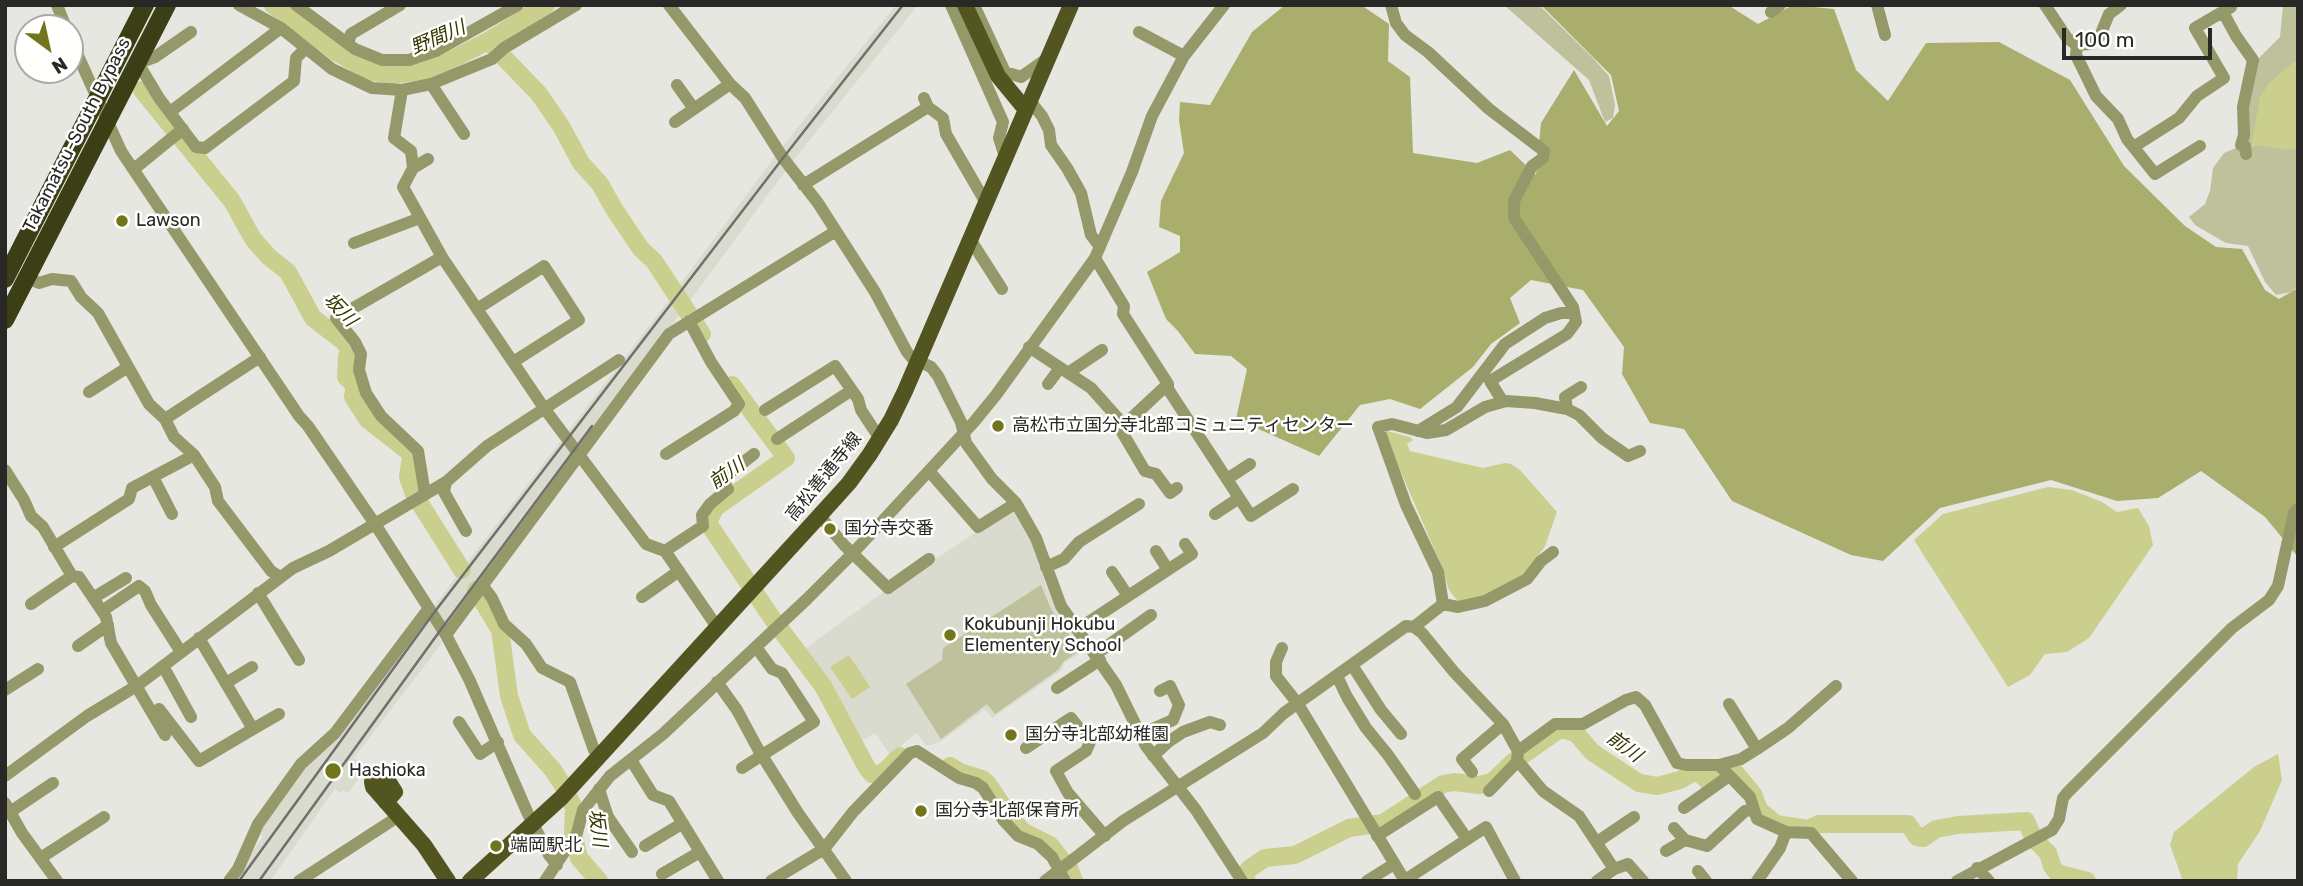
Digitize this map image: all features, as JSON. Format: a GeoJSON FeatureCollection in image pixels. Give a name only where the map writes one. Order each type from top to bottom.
{"type":"FeatureCollection","features":[{"type":"Feature","properties":{"kind":"highway","name":"Takamatsu-South Bypass"},"geometry":{"type":"LineString","coordinates":[[5,279],[145,5]]}},
{"type":"Feature","properties":{"kind":"highway","name":"Takamatsu-South Bypass"},"geometry":{"type":"LineString","coordinates":[[5,320],[167,5]]}},
{"type":"Feature","properties":{"kind":"main road"},"geometry":{"type":"LineString","coordinates":[[965,5],[998,76],[1028,105]]}},
{"type":"Feature","properties":{"kind":"main road","name":"高松善通寺線"},"geometry":{"type":"LineString","coordinates":[[470,881],[534,824],[600,756],[820,516],[849,483],[880,439],[918,360],[1071,5]]}},
{"type":"Feature","properties":{"kind":"main road"},"geometry":{"type":"LineString","coordinates":[[386,802],[424,845],[448,881]]}},
{"type":"Feature","properties":{"kind":"street"},"geometry":{"type":"LineString","coordinates":[[239,5],[281,28],[332,69],[372,88],[402,90],[431,84],[492,59],[504,48],[576,5]]}},
{"type":"Feature","properties":{"kind":"street"},"geometry":{"type":"LineString","coordinates":[[296,5],[348,43],[382,60],[409,60],[436,51],[518,5]]}},
{"type":"Feature","properties":{"kind":"street"},"geometry":{"type":"LineString","coordinates":[[348,43],[351,34],[400,5]]}},
{"type":"Feature","properties":{"kind":"street"},"geometry":{"type":"LineString","coordinates":[[669,5],[730,84],[746,98],[836,230],[907,352],[931,367],[938,376],[961,422],[966,443],[979,463],[1016,503],[1036,538],[1061,606],[1116,685],[1153,756],[1196,810],[1242,881]]}},
{"type":"Feature","properties":{"kind":"street"},"geometry":{"type":"LineString","coordinates":[[951,5],[1003,122],[999,138],[1005,157]]}},
{"type":"Feature","properties":{"kind":"street"},"geometry":{"type":"LineString","coordinates":[[974,5],[1005,72],[1021,77],[1048,58]]}},
{"type":"Feature","properties":{"kind":"street"},"geometry":{"type":"LineString","coordinates":[[547,880],[574,837],[583,810],[610,776],[778,627],[853,553],[996,395],[1098,252],[1152,116],[1184,55],[1224,5]]}},
{"type":"Feature","properties":{"kind":"street"},"geometry":{"type":"LineString","coordinates":[[1391,5],[1396,23],[1405,35],[1428,52],[1489,109],[1544,151],[1543,159],[1532,166],[1514,201],[1514,218],[1573,307],[1576,322],[1567,334],[1490,381],[1503,402]]}},
{"type":"Feature","properties":{"kind":"street"},"geometry":{"type":"LineString","coordinates":[[1877,5],[1885,35]]}},
{"type":"Feature","properties":{"kind":"street"},"geometry":{"type":"LineString","coordinates":[[2045,5],[2067,38],[2077,45],[2090,44],[2100,36],[2109,14],[2121,5]]}},
{"type":"Feature","properties":{"kind":"street"},"geometry":{"type":"LineString","coordinates":[[2135,146],[2179,118],[2197,96],[2224,78],[2195,28],[2227,10],[2236,36],[2253,60],[2243,107],[2244,135],[2241,145],[2245,146],[2246,154]]}},
{"type":"Feature","properties":{"kind":"street"},"geometry":{"type":"LineString","coordinates":[[170,112],[281,28]]}},
{"type":"Feature","properties":{"kind":"street"},"geometry":{"type":"LineString","coordinates":[[191,32],[155,57],[138,63],[170,112],[178,133],[196,147],[205,148],[295,81],[296,58],[306,48]]}},
{"type":"Feature","properties":{"kind":"street"},"geometry":{"type":"LineString","coordinates":[[1139,32],[1184,55]]}},
{"type":"Feature","properties":{"kind":"street"},"geometry":{"type":"LineString","coordinates":[[2077,45],[2076,55],[2096,96],[2118,119],[2127,139],[2155,174],[2200,146]]}},
{"type":"Feature","properties":{"kind":"street"},"geometry":{"type":"LineString","coordinates":[[84,69],[121,151],[375,524],[446,635],[534,824],[556,864]]}},
{"type":"Feature","properties":{"kind":"street"},"geometry":{"type":"LineString","coordinates":[[431,84],[464,134]]}},
{"type":"Feature","properties":{"kind":"street"},"geometry":{"type":"LineString","coordinates":[[675,122],[730,84]]}},
{"type":"Feature","properties":{"kind":"street"},"geometry":{"type":"LineString","coordinates":[[677,85],[694,109]]}},
{"type":"Feature","properties":{"kind":"street"},"geometry":{"type":"LineString","coordinates":[[402,90],[394,138],[411,151],[412,168],[403,187],[442,257],[544,408],[646,544],[665,551],[717,627]]}},
{"type":"Feature","properties":{"kind":"street"},"geometry":{"type":"LineString","coordinates":[[803,185],[926,103],[943,118],[946,134],[986,203]]}},
{"type":"Feature","properties":{"kind":"street"},"geometry":{"type":"LineString","coordinates":[[1028,105],[1042,116],[1049,130],[1051,145],[1081,193],[1091,235],[1124,306],[1123,314],[1168,384],[1168,389],[1251,516],[1293,489]]}},
{"type":"Feature","properties":{"kind":"street"},"geometry":{"type":"LineString","coordinates":[[134,169],[178,133]]}},
{"type":"Feature","properties":{"kind":"street"},"geometry":{"type":"LineString","coordinates":[[412,168],[428,159]]}},
{"type":"Feature","properties":{"kind":"street"},"geometry":{"type":"LineString","coordinates":[[354,243],[420,218]]}},
{"type":"Feature","properties":{"kind":"street"},"geometry":{"type":"LineString","coordinates":[[446,635],[669,334],[836,230]]}},
{"type":"Feature","properties":{"kind":"street"},"geometry":{"type":"LineString","coordinates":[[970,239],[1002,289]]}},
{"type":"Feature","properties":{"kind":"street"},"geometry":{"type":"LineString","coordinates":[[420,497],[418,451],[381,416],[366,393],[359,370],[361,354],[336,318],[442,257]]}},
{"type":"Feature","properties":{"kind":"street"},"geometry":{"type":"LineString","coordinates":[[477,309],[544,266],[579,320],[513,362]]}},
{"type":"Feature","properties":{"kind":"street"},"geometry":{"type":"LineString","coordinates":[[27,278],[39,283],[52,279],[71,281],[81,297],[98,313],[149,404],[165,419],[174,437],[194,455],[215,487],[218,501],[271,571],[280,577]]}},
{"type":"Feature","properties":{"kind":"street"},"geometry":{"type":"LineString","coordinates":[[1418,431],[1457,407],[1505,344],[1545,318],[1561,313],[1574,313]]}},
{"type":"Feature","properties":{"kind":"street"},"geometry":{"type":"LineString","coordinates":[[666,454],[734,411],[739,404],[711,362],[689,321]]}},
{"type":"Feature","properties":{"kind":"street"},"geometry":{"type":"LineString","coordinates":[[1029,347],[1091,388],[1124,425]]}},
{"type":"Feature","properties":{"kind":"street"},"geometry":{"type":"LineString","coordinates":[[1048,384],[1064,370],[1102,350]]}},
{"type":"Feature","properties":{"kind":"street"},"geometry":{"type":"LineString","coordinates":[[165,419],[260,357]]}},
{"type":"Feature","properties":{"kind":"street"},"geometry":{"type":"LineString","coordinates":[[5,776],[88,716],[141,683],[293,568],[329,551],[446,482],[487,446],[619,360]]}},
{"type":"Feature","properties":{"kind":"street"},"geometry":{"type":"LineString","coordinates":[[765,410],[835,366],[858,399],[861,411],[880,439]]}},
{"type":"Feature","properties":{"kind":"street"},"geometry":{"type":"LineString","coordinates":[[89,391],[128,367]]}},
{"type":"Feature","properties":{"kind":"street"},"geometry":{"type":"LineString","coordinates":[[1168,384],[1124,425],[1122,432],[1146,471],[1156,474],[1169,493]]}},
{"type":"Feature","properties":{"kind":"street"},"geometry":{"type":"LineString","coordinates":[[1567,409],[1564,397],[1581,387]]}},
{"type":"Feature","properties":{"kind":"street"},"geometry":{"type":"LineString","coordinates":[[777,439],[852,390]]}},
{"type":"Feature","properties":{"kind":"street"},"geometry":{"type":"LineString","coordinates":[[1443,604],[1438,572],[1406,505],[1378,426],[1392,424],[1427,433],[1446,429],[1485,407],[1503,402],[1535,403],[1567,409],[1580,415],[1602,438],[1628,456],[1640,451]]}},
{"type":"Feature","properties":{"kind":"street"},"geometry":{"type":"LineString","coordinates":[[665,551],[703,526],[702,515],[710,504],[729,489],[722,479],[754,454]]}},
{"type":"Feature","properties":{"kind":"street"},"geometry":{"type":"LineString","coordinates":[[54,547],[129,499],[132,488],[194,455]]}},
{"type":"Feature","properties":{"kind":"street"},"geometry":{"type":"LineString","coordinates":[[1227,479],[1250,464]]}},
{"type":"Feature","properties":{"kind":"street"},"geometry":{"type":"LineString","coordinates":[[5,470],[31,516],[43,527],[72,576],[79,578],[102,611],[111,643],[199,761],[279,714]]}},
{"type":"Feature","properties":{"kind":"street"},"geometry":{"type":"LineString","coordinates":[[929,471],[978,527],[1016,503]]}},
{"type":"Feature","properties":{"kind":"street"},"geometry":{"type":"LineString","coordinates":[[153,477],[172,514]]}},
{"type":"Feature","properties":{"kind":"street"},"geometry":{"type":"LineString","coordinates":[[446,482],[444,492],[466,531]]}},
{"type":"Feature","properties":{"kind":"street"},"geometry":{"type":"LineString","coordinates":[[1215,514],[1239,498]]}},
{"type":"Feature","properties":{"kind":"street"},"geometry":{"type":"LineString","coordinates":[[1046,567],[1064,559],[1079,542],[1139,504]]}},
{"type":"Feature","properties":{"kind":"street"},"geometry":{"type":"LineString","coordinates":[[1957,881],[2052,830],[2059,819],[2063,798],[2067,793],[2232,628],[2269,600],[2278,586],[2294,513],[2298,509]]}},
{"type":"Feature","properties":{"kind":"street"},"geometry":{"type":"LineString","coordinates":[[820,516],[888,588],[929,559]]}},
{"type":"Feature","properties":{"kind":"street"},"geometry":{"type":"LineString","coordinates":[[1078,629],[1192,554],[1185,544]]}},
{"type":"Feature","properties":{"kind":"street"},"geometry":{"type":"LineString","coordinates":[[1156,551],[1168,570]]}},
{"type":"Feature","properties":{"kind":"street"},"geometry":{"type":"LineString","coordinates":[[1414,627],[1443,604],[1458,607],[1485,601],[1527,579],[1541,561],[1553,552]]}},
{"type":"Feature","properties":{"kind":"street"},"geometry":{"type":"LineString","coordinates":[[642,597],[679,571]]}},
{"type":"Feature","properties":{"kind":"street"},"geometry":{"type":"LineString","coordinates":[[1112,572],[1128,596]]}},
{"type":"Feature","properties":{"kind":"street"},"geometry":{"type":"LineString","coordinates":[[31,604],[72,576]]}},
{"type":"Feature","properties":{"kind":"street"},"geometry":{"type":"LineString","coordinates":[[93,598],[126,578]]}},
{"type":"Feature","properties":{"kind":"street"},"geometry":{"type":"LineString","coordinates":[[102,611],[139,586],[145,591],[151,606],[181,652]]}},
{"type":"Feature","properties":{"kind":"street"},"geometry":{"type":"LineString","coordinates":[[483,586],[504,624],[526,644],[542,668],[570,682],[594,750],[600,756]]}},
{"type":"Feature","properties":{"kind":"street"},"geometry":{"type":"LineString","coordinates":[[258,593],[299,660]]}},
{"type":"Feature","properties":{"kind":"street"},"geometry":{"type":"LineString","coordinates":[[229,881],[238,869],[258,824],[301,764],[335,733],[429,608]]}},
{"type":"Feature","properties":{"kind":"street"},"geometry":{"type":"LineString","coordinates":[[1057,688],[1151,615]]}},
{"type":"Feature","properties":{"kind":"street"},"geometry":{"type":"LineString","coordinates":[[78,646],[108,625]]}},
{"type":"Feature","properties":{"kind":"street"},"geometry":{"type":"LineString","coordinates":[[1045,881],[1062,875],[1105,836],[1141,809],[1263,733],[1284,713],[1406,626],[1414,627],[1503,724],[1518,756],[1543,791],[1579,816],[1614,869]]}},
{"type":"Feature","properties":{"kind":"street"},"geometry":{"type":"LineString","coordinates":[[200,638],[254,729]]}},
{"type":"Feature","properties":{"kind":"street"},"geometry":{"type":"LineString","coordinates":[[742,768],[814,722],[782,673],[772,669],[755,647]]}},
{"type":"Feature","properties":{"kind":"street"},"geometry":{"type":"LineString","coordinates":[[1282,649],[1276,662],[1276,676],[1297,704],[1405,880],[1422,876],[1486,827],[1515,881]]}},
{"type":"Feature","properties":{"kind":"street"},"geometry":{"type":"LineString","coordinates":[[1352,665],[1381,710],[1401,734]]}},
{"type":"Feature","properties":{"kind":"street"},"geometry":{"type":"LineString","coordinates":[[163,666],[191,717]]}},
{"type":"Feature","properties":{"kind":"street"},"geometry":{"type":"LineString","coordinates":[[226,683],[252,667]]}},
{"type":"Feature","properties":{"kind":"street"},"geometry":{"type":"LineString","coordinates":[[5,690],[38,669]]}},
{"type":"Feature","properties":{"kind":"street"},"geometry":{"type":"LineString","coordinates":[[1337,676],[1346,697],[1366,729],[1415,794]]}},
{"type":"Feature","properties":{"kind":"street"},"geometry":{"type":"LineString","coordinates":[[717,682],[737,710],[798,813],[846,881]]}},
{"type":"Feature","properties":{"kind":"street"},"geometry":{"type":"LineString","coordinates":[[141,683],[165,735]]}},
{"type":"Feature","properties":{"kind":"street"},"geometry":{"type":"LineString","coordinates":[[1489,791],[1518,756],[1555,724],[1583,724],[1626,700],[1636,697],[1646,705],[1677,763],[1719,765],[1741,759],[1757,749],[1788,727],[1836,685]]}},
{"type":"Feature","properties":{"kind":"street"},"geometry":{"type":"LineString","coordinates":[[1141,734],[1173,720],[1179,705],[1170,686],[1160,691]]}},
{"type":"Feature","properties":{"kind":"street"},"geometry":{"type":"LineString","coordinates":[[1730,703],[1757,749]]}},
{"type":"Feature","properties":{"kind":"street"},"geometry":{"type":"LineString","coordinates":[[1026,748],[1071,718],[1090,742],[1086,751],[1056,771],[1068,793],[1105,836]]}},
{"type":"Feature","properties":{"kind":"street"},"geometry":{"type":"LineString","coordinates":[[459,722],[480,754],[498,742]]}},
{"type":"Feature","properties":{"kind":"street"},"geometry":{"type":"LineString","coordinates":[[1153,756],[1184,732],[1210,722],[1220,725]]}},
{"type":"Feature","properties":{"kind":"street"},"geometry":{"type":"LineString","coordinates":[[1472,772],[1462,759],[1503,724]]}},
{"type":"Feature","properties":{"kind":"street"},"geometry":{"type":"LineString","coordinates":[[771,881],[824,849],[853,812],[910,753],[917,751],[959,778],[983,788],[1004,821],[1018,836],[1038,844],[1045,850],[1062,875]]}},
{"type":"Feature","properties":{"kind":"street"},"geometry":{"type":"LineString","coordinates":[[631,760],[653,795],[669,801],[718,881]]}},
{"type":"Feature","properties":{"kind":"street"},"geometry":{"type":"LineString","coordinates":[[1719,765],[1750,797],[1757,818],[1786,832],[1811,833],[1852,881]]}},
{"type":"Feature","properties":{"kind":"street"},"geometry":{"type":"LineString","coordinates":[[1684,808],[1729,776]]}},
{"type":"Feature","properties":{"kind":"street"},"geometry":{"type":"LineString","coordinates":[[52,879],[42,858],[22,833],[8,808],[53,783]]}},
{"type":"Feature","properties":{"kind":"street"},"geometry":{"type":"LineString","coordinates":[[599,789],[608,817],[632,852]]}},
{"type":"Feature","properties":{"kind":"street"},"geometry":{"type":"LineString","coordinates":[[1371,826],[1438,797],[1467,839]]}},
{"type":"Feature","properties":{"kind":"street"},"geometry":{"type":"LineString","coordinates":[[1674,828],[1685,840],[1707,846],[1745,811],[1753,810]]}},
{"type":"Feature","properties":{"kind":"street"},"geometry":{"type":"LineString","coordinates":[[299,881],[399,816]]}},
{"type":"Feature","properties":{"kind":"street"},"geometry":{"type":"LineString","coordinates":[[42,858],[104,817]]}},
{"type":"Feature","properties":{"kind":"street"},"geometry":{"type":"LineString","coordinates":[[1597,842],[1634,817]]}},
{"type":"Feature","properties":{"kind":"street"},"geometry":{"type":"LineString","coordinates":[[645,846],[683,823]]}},
{"type":"Feature","properties":{"kind":"street"},"geometry":{"type":"LineString","coordinates":[[1757,881],[1780,848],[1786,832]]}},
{"type":"Feature","properties":{"kind":"street"},"geometry":{"type":"LineString","coordinates":[[1666,851],[1685,840]]}},
{"type":"Feature","properties":{"kind":"street"},"geometry":{"type":"LineString","coordinates":[[662,874],[700,852]]}},
{"type":"Feature","properties":{"kind":"street"},"geometry":{"type":"LineString","coordinates":[[1367,881],[1394,864]]}},
{"type":"Feature","properties":{"kind":"street"},"geometry":{"type":"LineString","coordinates":[[1597,881],[1614,869],[1628,864],[1643,881]]}},
{"type":"Feature","properties":{"kind":"street"},"geometry":{"type":"LineString","coordinates":[[1977,868],[1990,881]]}},
{"type":"Feature","properties":{"kind":"shaded area"},"geometry":{"type":"Polygon","coordinates":[[[896,5],[918,5],[789,166],[687,305],[676,290],[779,151],[896,5]]]}},
{"type":"Feature","properties":{"kind":"shaded area"},"geometry":{"type":"Polygon","coordinates":[[[1285,5],[1361,5],[1389,24],[1388,61],[1410,77],[1413,153],[1477,163],[1510,150],[1536,175],[1541,123],[1574,70],[1607,126],[1619,111],[1611,75],[1541,5],[1728,5],[1758,24],[1793,5],[1834,9],[1856,70],[1888,101],[1926,43],[1999,42],[2070,80],[2124,166],[2185,226],[2216,247],[2242,249],[2265,290],[2279,299],[2298,288],[2298,557],[2265,517],[2201,471],[2158,498],[2117,501],[2051,480],[1940,508],[1883,561],[1851,555],[1732,501],[1684,429],[1650,423],[1622,374],[1624,347],[1583,290],[1531,280],[1510,298],[1520,323],[1491,344],[1473,367],[1420,409],[1390,399],[1360,405],[1319,456],[1236,419],[1247,369],[1231,356],[1195,354],[1166,319],[1147,272],[1180,252],[1180,236],[1159,227],[1161,201],[1184,153],[1179,120],[1180,102],[1210,105],[1252,32],[1285,5]]]}},
{"type":"Feature","properties":{"kind":"shaded area"},"geometry":{"type":"Polygon","coordinates":[[[1504,5],[1539,5],[1593,58],[1609,76],[1615,105],[1613,118],[1605,122],[1589,80],[1504,5]]]}},
{"type":"Feature","properties":{"kind":"shaded area"},"geometry":{"type":"Polygon","coordinates":[[[2283,5],[2298,5],[2298,287],[2291,292],[2276,295],[2265,282],[2248,246],[2226,243],[2195,225],[2189,217],[2205,204],[2213,168],[2224,153],[2243,145],[2242,95],[2257,60],[2280,37],[2283,5]]]}},
{"type":"Feature","properties":{"kind":"shaded area"},"geometry":{"type":"Polygon","coordinates":[[[2298,59],[2298,148],[2284,150],[2258,145],[2251,147],[2260,97],[2270,82],[2298,59]]]}},
{"type":"Feature","properties":{"kind":"shaded area"},"geometry":{"type":"Polygon","coordinates":[[[672,296],[683,310],[439,638],[442,643],[354,758],[367,768],[348,793],[335,789],[270,881],[231,881],[263,837],[258,832],[303,768],[427,615],[672,296]]]}},
{"type":"Feature","properties":{"kind":"shaded area"},"geometry":{"type":"Polygon","coordinates":[[[1387,431],[1410,437],[1413,440],[1407,444],[1410,451],[1483,468],[1511,464],[1520,470],[1557,512],[1545,546],[1528,570],[1507,588],[1460,604],[1449,590],[1442,567],[1384,433],[1387,431]]]}},
{"type":"Feature","properties":{"kind":"shaded area"},"geometry":{"type":"Polygon","coordinates":[[[2048,487],[2072,490],[2102,502],[2117,512],[2138,508],[2149,526],[2153,545],[2089,638],[2067,652],[2045,654],[2030,675],[2008,687],[1914,540],[1943,514],[2048,487]]]}},
{"type":"Feature","properties":{"kind":"shaded area","name":"Kokubunji Hokubu Elementery School"},"geometry":{"type":"Polygon","coordinates":[[[1014,508],[1032,541],[1047,589],[1085,650],[1064,663],[1062,670],[992,718],[985,709],[940,742],[926,746],[917,733],[890,755],[875,733],[857,744],[835,699],[803,650],[885,591],[1014,508]]]}},
{"type":"Feature","properties":{"kind":"shaded area"},"geometry":{"type":"Polygon","coordinates":[[[1041,585],[1051,609],[1080,650],[1063,662],[1058,670],[995,714],[987,704],[941,739],[906,684],[942,660],[943,648],[1041,585]]]}},
{"type":"Feature","properties":{"kind":"shaded area"},"geometry":{"type":"Polygon","coordinates":[[[849,655],[870,687],[852,699],[830,667],[849,655]]]}},
{"type":"Feature","properties":{"kind":"shaded area"},"geometry":{"type":"Polygon","coordinates":[[[2278,754],[2282,780],[2260,831],[2238,864],[2237,881],[2183,881],[2170,845],[2174,832],[2254,767],[2278,754]]]}},
{"type":"Feature","properties":{"kind":"waterway","name":"野間川"},"geometry":{"type":"LineString","coordinates":[[273,5],[336,52],[369,71],[393,75],[426,70],[451,60],[546,5]]}},
{"type":"Feature","properties":{"kind":"waterway","name":"前川"},"geometry":{"type":"LineString","coordinates":[[488,41],[539,94],[561,126],[581,163],[600,184],[641,249],[654,261],[702,334]]}},
{"type":"Feature","properties":{"kind":"waterway","name":"坂川"},"geometry":{"type":"LineString","coordinates":[[142,90],[232,201],[253,239],[269,257],[288,272],[313,318],[343,341],[350,350],[346,377],[355,385],[353,397],[368,420],[409,452],[411,457],[408,477],[414,494],[462,570]]}},
{"type":"Feature","properties":{"kind":"waterway","name":"前川"},"geometry":{"type":"LineString","coordinates":[[732,385],[786,458],[715,508],[709,520],[710,526],[772,618],[823,686],[867,768],[872,774],[879,774],[900,756]]}},
{"type":"Feature","properties":{"kind":"waterway","name":"坂川"},"geometry":{"type":"LineString","coordinates":[[476,590],[500,630],[509,696],[522,735],[553,770],[564,787],[574,808],[573,833],[579,858],[599,881]]}},
{"type":"Feature","properties":{"kind":"waterway","name":"前川"},"geometry":{"type":"LineString","coordinates":[[1247,881],[1244,876],[1249,869],[1265,858],[1295,855],[1349,828],[1383,823],[1443,784],[1454,782],[1479,785],[1492,782],[1513,762],[1560,729],[1576,733],[1592,752],[1639,783],[1657,786],[1680,780],[1692,773],[1699,773],[1708,781],[1721,773],[1734,771],[1753,794],[1759,810],[1776,824],[1808,829],[1819,824],[1908,824],[1917,837],[1923,838],[1936,829],[1958,825],[2026,821],[2034,839],[2048,853],[2057,873],[2087,881]]}},
{"type":"Feature","properties":{"kind":"waterway","name":"前川"},"geometry":{"type":"LineString","coordinates":[[950,766],[988,784],[1012,820],[1024,832],[1050,845],[1070,870],[1074,881]]}},
{"type":"Feature","properties":{"kind":"railway"},"geometry":{"type":"LineString","coordinates":[[239,881],[433,614],[903,5]]}},
{"type":"Feature","properties":{"kind":"railway"},"geometry":{"type":"LineString","coordinates":[[259,881],[592,426]]}},
{"type":"Feature","properties":{"kind":"place","name":"Lawson"},"geometry":{"type":"Point","coordinates":[122,221]}},
{"type":"Feature","properties":{"kind":"place","name":"高松市立国分寺北部コミュニティセンター"},"geometry":{"type":"Point","coordinates":[998,426]}},
{"type":"Feature","properties":{"kind":"place","name":"国分寺交番"},"geometry":{"type":"Point","coordinates":[830,529]}},
{"type":"Feature","properties":{"kind":"place","name":"Kokubunji Hokubu Elementery School"},"geometry":{"type":"Point","coordinates":[950,635]}},
{"type":"Feature","properties":{"kind":"place","name":"国分寺北部幼稚園"},"geometry":{"type":"Point","coordinates":[1011,735]}},
{"type":"Feature","properties":{"kind":"place","name":"Hashioka"},"geometry":{"type":"Point","coordinates":[333,771]}},
{"type":"Feature","properties":{"kind":"place","name":"国分寺北部保育所"},"geometry":{"type":"Point","coordinates":[921,811]}},
{"type":"Feature","properties":{"kind":"place","name":"端岡駅北"},"geometry":{"type":"Point","coordinates":[496,846]}}]}
